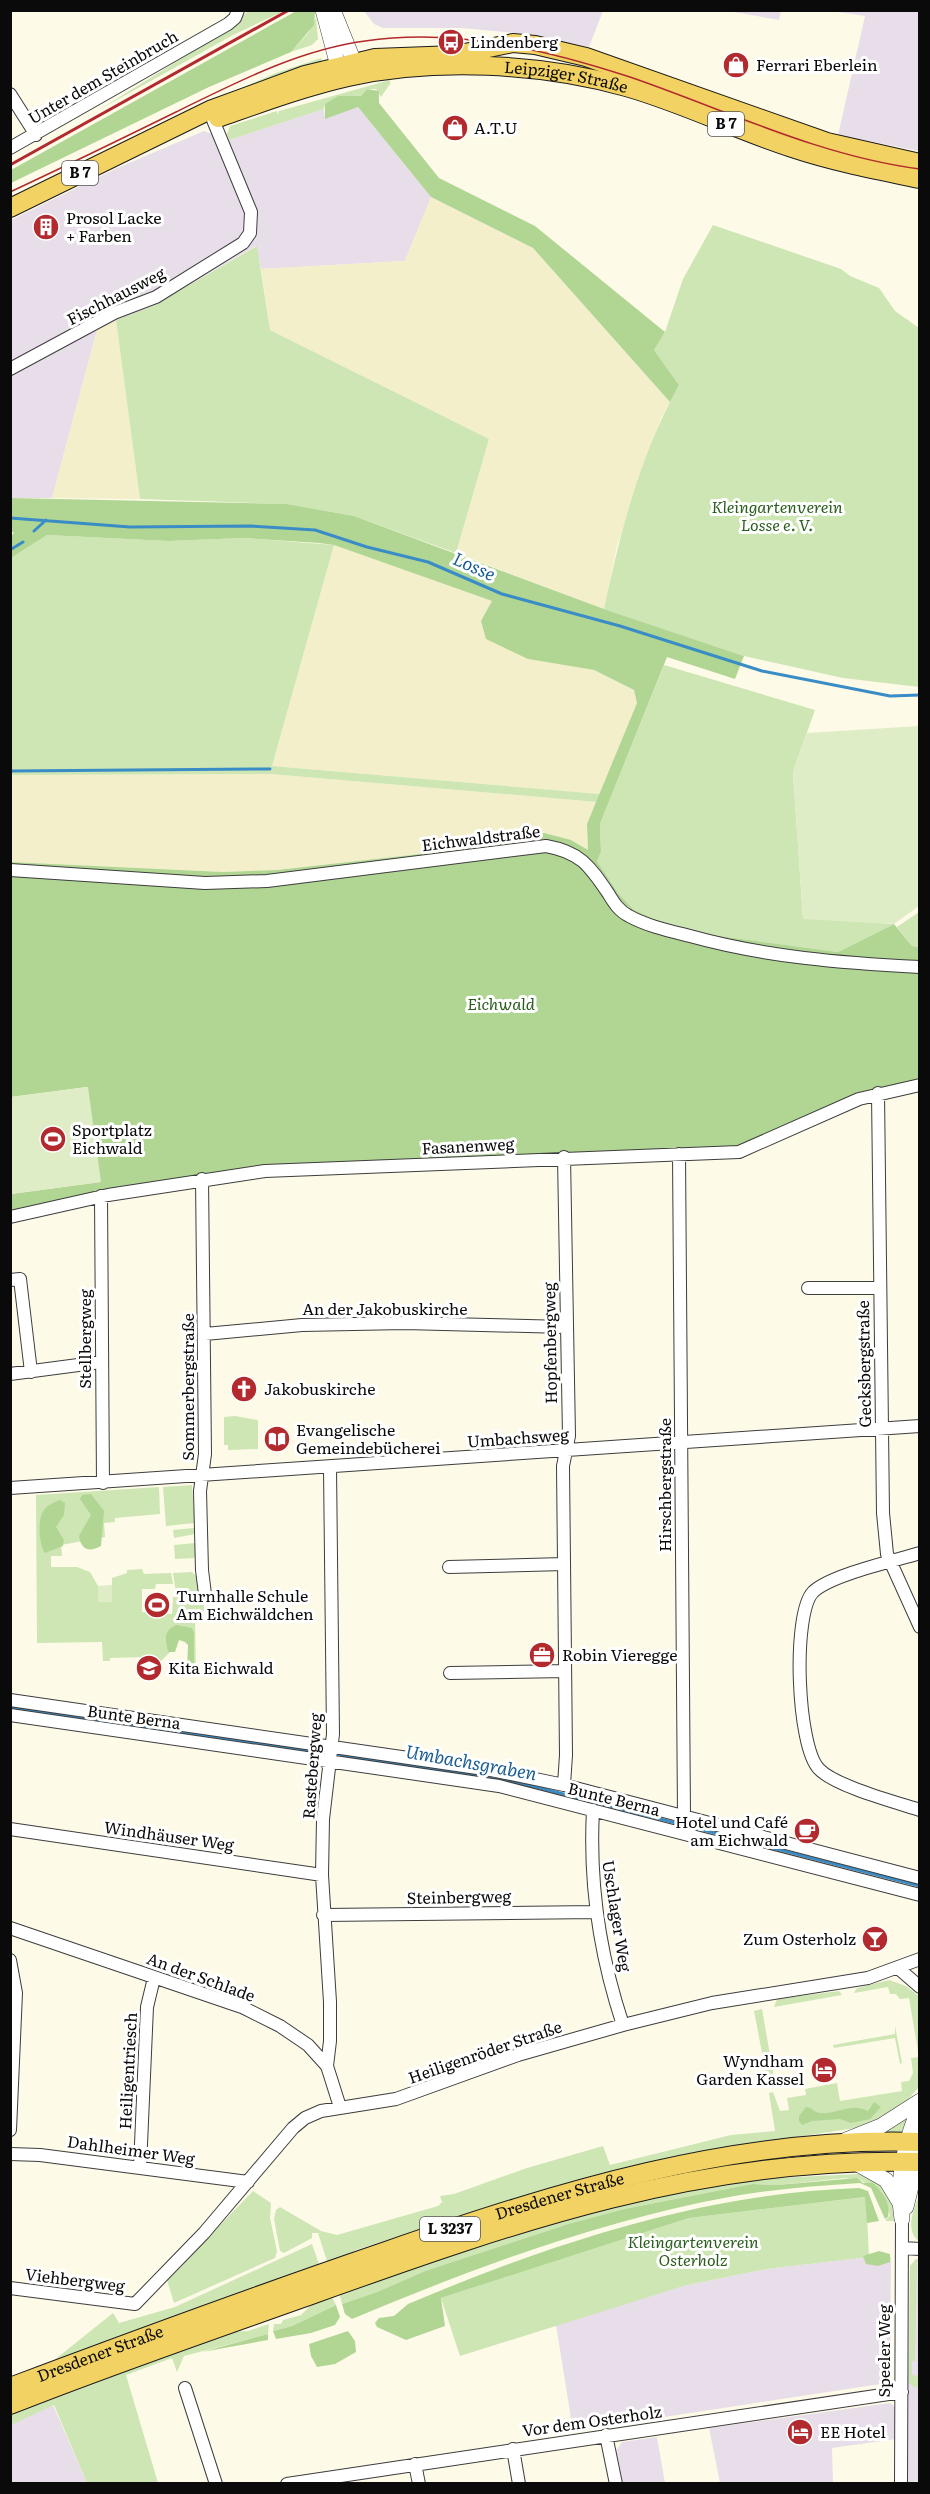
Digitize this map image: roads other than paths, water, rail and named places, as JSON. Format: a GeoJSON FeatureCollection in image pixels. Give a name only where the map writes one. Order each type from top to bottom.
{"type":"FeatureCollection","features":[{"type":"Feature","properties":{"kind":"main road","name":"Leipziger Straße"},"geometry":{"type":"LineString","coordinates":[[212,115],[375,58],[455,55],[513,43],[535,45],[586,57],[827,142],[920,163]]}},
{"type":"Feature","properties":{"kind":"main road"},"geometry":{"type":"LineString","coordinates":[[511,68],[507,56],[513,43]]}},
{"type":"Feature","properties":{"kind":"main road","name":"Leipziger Straße"},"geometry":{"type":"LineString","coordinates":[[346,68],[454,66],[511,68],[627,87],[791,148],[855,166],[920,179]]}},
{"type":"Feature","properties":{"kind":"main road","name":"B 7"},"geometry":{"type":"LineString","coordinates":[[10,208],[150,138],[212,115]]}},
{"type":"Feature","properties":{"kind":"main road","name":"Dresdener Straße"},"geometry":{"type":"LineString","coordinates":[[10,2387],[334,2269],[537,2200],[670,2166],[771,2149],[836,2144],[914,2153]]}},
{"type":"Feature","properties":{"kind":"main road","name":"Dresdener Straße"},"geometry":{"type":"LineString","coordinates":[[10,2405],[190,2338],[541,2216],[618,2195],[674,2184],[773,2169],[854,2162],[914,2153]]}},
{"type":"Feature","properties":{"kind":"street","name":"Unter dem Steinbruch"},"geometry":{"type":"LineString","coordinates":[[10,148],[228,24],[238,10]]}},
{"type":"Feature","properties":{"kind":"street"},"geometry":{"type":"LineString","coordinates":[[323,10],[346,68]]}},
{"type":"Feature","properties":{"kind":"street"},"geometry":{"type":"LineString","coordinates":[[333,10],[346,68]]}},
{"type":"Feature","properties":{"kind":"street"},"geometry":{"type":"LineString","coordinates":[[10,94],[36,135]]}},
{"type":"Feature","properties":{"kind":"street","name":"Fischhausweg"},"geometry":{"type":"LineString","coordinates":[[10,369],[114,314],[156,297],[243,243],[250,233],[251,212],[212,115]]}},
{"type":"Feature","properties":{"kind":"street","name":"Eichwaldstraße"},"geometry":{"type":"LineString","coordinates":[[10,870],[205,883],[267,880],[546,846],[566,850],[583,860],[618,909],[629,917],[674,932],[738,950],[800,959],[920,967]]}},
{"type":"Feature","properties":{"kind":"street","name":"Fasanenweg"},"geometry":{"type":"LineString","coordinates":[[10,1217],[101,1196],[202,1179],[318,1167],[458,1164],[564,1157],[739,1152],[838,1107],[878,1093],[920,1085]]}},
{"type":"Feature","properties":{"kind":"street","name":"Gecksbergstraße"},"geometry":{"type":"LineString","coordinates":[[878,1093],[883,1513],[890,1562],[920,1627]]}},
{"type":"Feature","properties":{"kind":"street","name":"Hirschbergstraße"},"geometry":{"type":"LineString","coordinates":[[679,1154],[684,1816]]}},
{"type":"Feature","properties":{"kind":"street","name":"Hopfenbergweg"},"geometry":{"type":"LineString","coordinates":[[564,1157],[565,1327],[569,1436],[563,1466],[564,1785]]}},
{"type":"Feature","properties":{"kind":"street","name":"Sommerbergstraße"},"geometry":{"type":"LineString","coordinates":[[202,1179],[205,1334],[204,1477],[201,1502],[205,1594]]}},
{"type":"Feature","properties":{"kind":"street","name":"Stellbergweg"},"geometry":{"type":"LineString","coordinates":[[101,1196],[103,1482]]}},
{"type":"Feature","properties":{"kind":"street"},"geometry":{"type":"LineString","coordinates":[[15,1279],[31,1372]]}},
{"type":"Feature","properties":{"kind":"street"},"geometry":{"type":"LineString","coordinates":[[808,1288],[879,1288]]}},
{"type":"Feature","properties":{"kind":"street","name":"An der Jakobuskirche"},"geometry":{"type":"LineString","coordinates":[[205,1334],[302,1325],[405,1323],[565,1327]]}},
{"type":"Feature","properties":{"kind":"street"},"geometry":{"type":"LineString","coordinates":[[10,1374],[101,1362]]}},
{"type":"Feature","properties":{"kind":"street","name":"Umbachsweg"},"geometry":{"type":"LineString","coordinates":[[10,1488],[204,1477],[920,1426]]}},
{"type":"Feature","properties":{"kind":"street","name":"Rastebergweg"},"geometry":{"type":"LineString","coordinates":[[327,2066],[330,2041],[330,2002],[322,1875],[330,1754],[330,1468]]}},
{"type":"Feature","properties":{"kind":"street"},"geometry":{"type":"LineString","coordinates":[[920,1553],[830,1581],[813,1593],[806,1601],[801,1657],[804,1725],[808,1752],[820,1770],[850,1785],[920,1810]]}},
{"type":"Feature","properties":{"kind":"street"},"geometry":{"type":"LineString","coordinates":[[449,1567],[564,1564]]}},
{"type":"Feature","properties":{"kind":"street"},"geometry":{"type":"LineString","coordinates":[[450,1673],[565,1671]]}},
{"type":"Feature","properties":{"kind":"street","name":"Bunte Berna"},"geometry":{"type":"LineString","coordinates":[[10,1700],[330,1754],[499,1786],[920,1895]]}},
{"type":"Feature","properties":{"kind":"street","name":"Bunte Berna"},"geometry":{"type":"LineString","coordinates":[[10,1715],[330,1754],[491,1770],[564,1785],[920,1878]]}},
{"type":"Feature","properties":{"kind":"street","name":"Uschlager Weg"},"geometry":{"type":"LineString","coordinates":[[593,1810],[591,1855],[596,1912],[613,1996],[623,2025]]}},
{"type":"Feature","properties":{"kind":"street","name":"Windhäuser Weg"},"geometry":{"type":"LineString","coordinates":[[10,1829],[322,1875]]}},
{"type":"Feature","properties":{"kind":"street","name":"Steinbergweg"},"geometry":{"type":"LineString","coordinates":[[323,1915],[596,1912]]}},
{"type":"Feature","properties":{"kind":"street","name":"An der Schlade"},"geometry":{"type":"LineString","coordinates":[[10,1928],[242,2007],[280,2026],[308,2045],[327,2066],[340,2107]]}},
{"type":"Feature","properties":{"kind":"street","name":"Heiligenröder Straße"},"geometry":{"type":"LineString","coordinates":[[135,2304],[204,2233],[305,2118],[340,2107],[396,2099],[518,2055],[623,2025],[723,2001],[846,1983],[920,1959]]}},
{"type":"Feature","properties":{"kind":"street"},"geometry":{"type":"LineString","coordinates":[[10,1960],[16,1993],[10,2130]]}},
{"type":"Feature","properties":{"kind":"street"},"geometry":{"type":"LineString","coordinates":[[898,1968],[920,1987]]}},
{"type":"Feature","properties":{"kind":"street","name":"Heiligentriesch"},"geometry":{"type":"LineString","coordinates":[[140,2167],[147,2007],[154,1977]]}},
{"type":"Feature","properties":{"kind":"street"},"geometry":{"type":"LineString","coordinates":[[836,2144],[881,2126],[920,2101]]}},
{"type":"Feature","properties":{"kind":"street","name":"Speeler Weg"},"geometry":{"type":"LineString","coordinates":[[900,2484],[902,2219],[910,2193],[920,2106]]}},
{"type":"Feature","properties":{"kind":"street","name":"Dahlheimer Weg"},"geometry":{"type":"LineString","coordinates":[[10,2154],[40,2155],[248,2182]]}},
{"type":"Feature","properties":{"kind":"street"},"geometry":{"type":"LineString","coordinates":[[854,2162],[910,2193]]}},
{"type":"Feature","properties":{"kind":"street"},"geometry":{"type":"LineString","coordinates":[[903,2248],[920,2249]]}},
{"type":"Feature","properties":{"kind":"street","name":"Viehbergweg"},"geometry":{"type":"LineString","coordinates":[[10,2288],[135,2304]]}},
{"type":"Feature","properties":{"kind":"street"},"geometry":{"type":"LineString","coordinates":[[185,2388],[216,2484]]}},
{"type":"Feature","properties":{"kind":"street","name":"Vor dem Osterholz"},"geometry":{"type":"LineString","coordinates":[[287,2484],[902,2392]]}},
{"type":"Feature","properties":{"kind":"street"},"geometry":{"type":"LineString","coordinates":[[606,2435],[616,2484]]}},
{"type":"Feature","properties":{"kind":"street"},"geometry":{"type":"LineString","coordinates":[[513,2449],[519,2484]]}},
{"type":"Feature","properties":{"kind":"street"},"geometry":{"type":"LineString","coordinates":[[415,2464],[419,2484]]}},
{"type":"Feature","properties":{"kind":"waterway","name":"Losse"},"geometry":{"type":"LineString","coordinates":[[10,518],[130,527],[250,526],[315,530],[367,547],[428,562],[502,594],[620,626],[762,671],[890,696],[920,695]]}},
{"type":"Feature","properties":{"kind":"waterway"},"geometry":{"type":"LineString","coordinates":[[34,531],[46,520]]}},
{"type":"Feature","properties":{"kind":"waterway"},"geometry":{"type":"LineString","coordinates":[[10,550],[23,542]]}},
{"type":"Feature","properties":{"kind":"waterway"},"geometry":{"type":"LineString","coordinates":[[10,771],[270,769]]}},
{"type":"Feature","properties":{"kind":"waterway","name":"Umbachsgraben"},"geometry":{"type":"LineString","coordinates":[[10,1707],[326,1753]]}},
{"type":"Feature","properties":{"kind":"waterway","name":"Umbachsgraben"},"geometry":{"type":"LineString","coordinates":[[333,1754],[479,1776],[540,1788],[920,1886]]}},
{"type":"Feature","properties":{"kind":"tram line"},"geometry":{"type":"LineString","coordinates":[[10,192],[221,90],[291,60],[340,45],[398,38],[432,37],[499,44],[565,58],[630,77],[809,143],[882,163],[920,169]]}},
{"type":"Feature","properties":{"kind":"railway"},"geometry":{"type":"LineString","coordinates":[[10,165],[289,10]]}},
{"type":"Feature","properties":{"kind":"place","name":"Lindenberg"},"geometry":{"type":"Point","coordinates":[451,42]}},
{"type":"Feature","properties":{"kind":"place","name":"Ferrari Eberlein"},"geometry":{"type":"Point","coordinates":[736,65]}},
{"type":"Feature","properties":{"kind":"place","name":"A.T.U"},"geometry":{"type":"Point","coordinates":[455,128]}},
{"type":"Feature","properties":{"kind":"place","name":"Prosol Lacke + Farben"},"geometry":{"type":"Point","coordinates":[46,227]}},
{"type":"Feature","properties":{"kind":"place","name":"Sportplatz Eichwald"},"geometry":{"type":"Point","coordinates":[53,1139]}},
{"type":"Feature","properties":{"kind":"place","name":"Jakobuskirche"},"geometry":{"type":"Point","coordinates":[244,1389]}},
{"type":"Feature","properties":{"kind":"place","name":"Evangelische Gemeindebücherei"},"geometry":{"type":"Point","coordinates":[277,1439]}},
{"type":"Feature","properties":{"kind":"place","name":"Turnhalle Schule Am Eichwäldchen"},"geometry":{"type":"Point","coordinates":[157,1605]}},
{"type":"Feature","properties":{"kind":"place","name":"Robin Vieregge"},"geometry":{"type":"Point","coordinates":[542,1655]}},
{"type":"Feature","properties":{"kind":"place","name":"Kita Eichwald"},"geometry":{"type":"Point","coordinates":[149,1668]}},
{"type":"Feature","properties":{"kind":"place","name":"Hotel und Café am Eichwald"},"geometry":{"type":"Point","coordinates":[807,1831]}},
{"type":"Feature","properties":{"kind":"place","name":"Zum Osterholz"},"geometry":{"type":"Point","coordinates":[875,1939]}},
{"type":"Feature","properties":{"kind":"place","name":"Wyndham Garden Kassel"},"geometry":{"type":"Point","coordinates":[824,2070]}},
{"type":"Feature","properties":{"kind":"place","name":"EE Hotel"},"geometry":{"type":"Point","coordinates":[800,2432]}},
{"type":"Feature","properties":{"kind":"park label","name":"Kleingartenverein Losse e. V."},"geometry":{"type":"Point","coordinates":[777,516]}},
{"type":"Feature","properties":{"kind":"park label","name":"Eichwald"},"geometry":{"type":"Point","coordinates":[501,1004]}},
{"type":"Feature","properties":{"kind":"park label","name":"Kleingartenverein Osterholz"},"geometry":{"type":"Point","coordinates":[693,2251]}}]}
